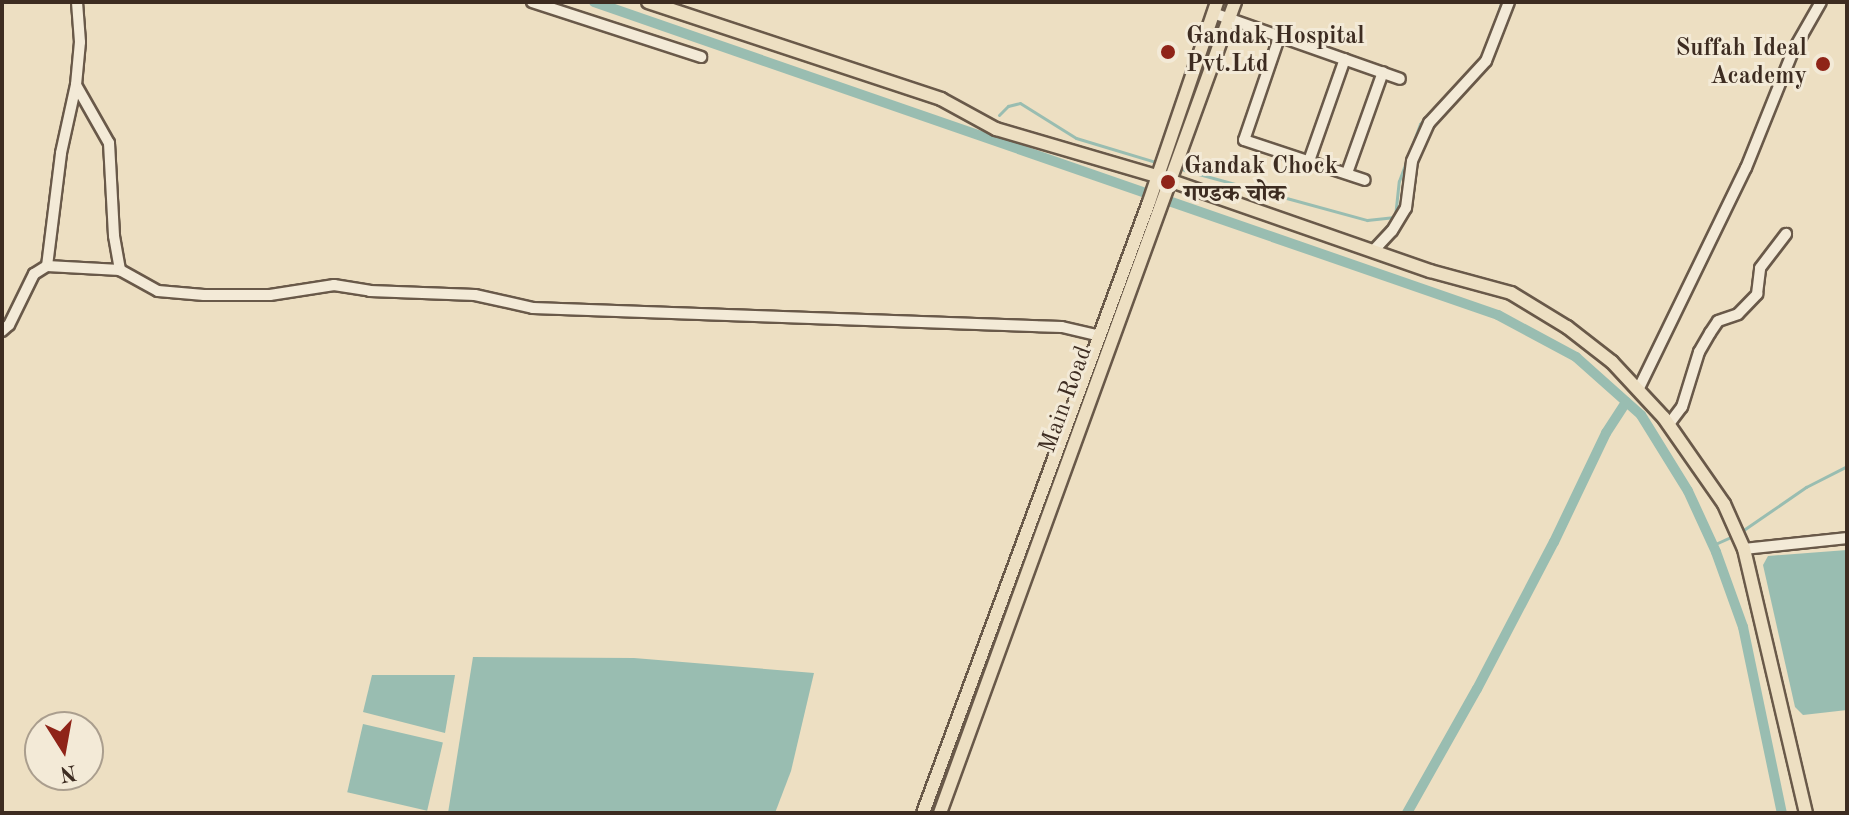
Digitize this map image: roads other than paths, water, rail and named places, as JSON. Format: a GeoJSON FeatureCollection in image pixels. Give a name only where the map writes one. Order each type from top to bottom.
{"type":"FeatureCollection","features":[{"type":"Feature","properties":{"kind":"main road"},"geometry":{"type":"LineString","coordinates":[[648,2],[941,99],[996,129],[1511,293],[1567,327],[1612,362],[1669,424],[1724,504],[1744,549],[1806,813]]}},
{"type":"Feature","properties":{"kind":"main road","name":"Main Road"},"geometry":{"type":"LineString","coordinates":[[1163,181],[1235,2]]}},
{"type":"Feature","properties":{"kind":"main road","name":"Main Road"},"geometry":{"type":"LineString","coordinates":[[940,813],[1155,205],[1215,8]]}},
{"type":"Feature","properties":{"kind":"main road","name":"Main Road"},"geometry":{"type":"LineString","coordinates":[[923,813],[1100,336],[1155,205]]}},
{"type":"Feature","properties":{"kind":"street"},"geometry":{"type":"LineString","coordinates":[[47,266],[61,153],[76,85],[80,42],[77,2]]}},
{"type":"Feature","properties":{"kind":"street"},"geometry":{"type":"LineString","coordinates":[[532,2],[701,57]]}},
{"type":"Feature","properties":{"kind":"street"},"geometry":{"type":"LineString","coordinates":[[1374,250],[1392,231],[1406,208],[1412,161],[1429,123],[1486,61],[1509,2]]}},
{"type":"Feature","properties":{"kind":"street"},"geometry":{"type":"LineString","coordinates":[[1638,390],[1746,168],[1793,51],[1821,2]]}},
{"type":"Feature","properties":{"kind":"street"},"geometry":{"type":"LineString","coordinates":[[1215,8],[1230,18],[1400,79]]}},
{"type":"Feature","properties":{"kind":"street"},"geometry":{"type":"LineString","coordinates":[[1280,35],[1244,140],[1365,180]]}},
{"type":"Feature","properties":{"kind":"street"},"geometry":{"type":"LineString","coordinates":[[1309,161],[1345,59]]}},
{"type":"Feature","properties":{"kind":"street"},"geometry":{"type":"LineString","coordinates":[[1347,173],[1383,72]]}},
{"type":"Feature","properties":{"kind":"street"},"geometry":{"type":"LineString","coordinates":[[76,85],[109,143],[114,236],[120,270]]}},
{"type":"Feature","properties":{"kind":"street"},"geometry":{"type":"LineString","coordinates":[[1669,424],[1682,407],[1699,352],[1710,333],[1718,321],[1738,314],[1757,294],[1760,268],[1786,234]]}},
{"type":"Feature","properties":{"kind":"street"},"geometry":{"type":"LineString","coordinates":[[2,331],[9,325],[34,274],[47,266],[120,270],[158,291],[204,295],[270,295],[334,285],[370,291],[475,295],[533,308],[1062,327],[1100,336]]}},
{"type":"Feature","properties":{"kind":"street"},"geometry":{"type":"LineString","coordinates":[[1744,549],[1847,538]]}},
{"type":"Feature","properties":{"kind":"water"},"geometry":{"type":"Polygon","coordinates":[[[1847,550],[1847,710],[1803,715],[1795,707],[1763,565],[1768,556],[1847,550]]]}},
{"type":"Feature","properties":{"kind":"water"},"geometry":{"type":"Polygon","coordinates":[[[473,657],[634,658],[814,673],[791,771],[775,813],[448,813],[473,657]]]}},
{"type":"Feature","properties":{"kind":"water"},"geometry":{"type":"Polygon","coordinates":[[[372,675],[455,675],[445,733],[363,712],[372,675]]]}},
{"type":"Feature","properties":{"kind":"water"},"geometry":{"type":"Polygon","coordinates":[[[363,724],[443,742],[427,811],[347,792],[363,724]]]}},
{"type":"Feature","properties":{"kind":"waterway"},"geometry":{"type":"LineString","coordinates":[[594,2],[1498,315],[1576,357],[1641,415],[1688,491],[1716,552],[1743,627],[1782,813]]}},
{"type":"Feature","properties":{"kind":"waterway"},"geometry":{"type":"LineString","coordinates":[[1495,25],[1501,2]]}},
{"type":"Feature","properties":{"kind":"waterway"},"geometry":{"type":"LineString","coordinates":[[1476,65],[1488,44]]}},
{"type":"Feature","properties":{"kind":"waterway"},"geometry":{"type":"LineString","coordinates":[[1184,170],[1367,220],[1395,217],[1399,181],[1420,124],[1471,70]]}},
{"type":"Feature","properties":{"kind":"waterway"},"geometry":{"type":"LineString","coordinates":[[999,115],[1008,106],[1020,103],[1076,138],[1159,163]]}},
{"type":"Feature","properties":{"kind":"waterway"},"geometry":{"type":"LineString","coordinates":[[1407,813],[1477,689],[1554,542],[1606,433],[1626,402]]}},
{"type":"Feature","properties":{"kind":"waterway"},"geometry":{"type":"LineString","coordinates":[[1742,531],[1806,487],[1847,466]]}},
{"type":"Feature","properties":{"kind":"waterway"},"geometry":{"type":"LineString","coordinates":[[1713,545],[1735,535]]}},
{"type":"Feature","properties":{"kind":"place","name":"Gandak Hospital Pvt.Ltd"},"geometry":{"type":"Point","coordinates":[1168,52]}},
{"type":"Feature","properties":{"kind":"place","name":"Suffah Ideal Academy"},"geometry":{"type":"Point","coordinates":[1823,64]}},
{"type":"Feature","properties":{"kind":"place","name":"Gandak Chock गण्डक चोक"},"geometry":{"type":"Point","coordinates":[1168,182]}}]}
